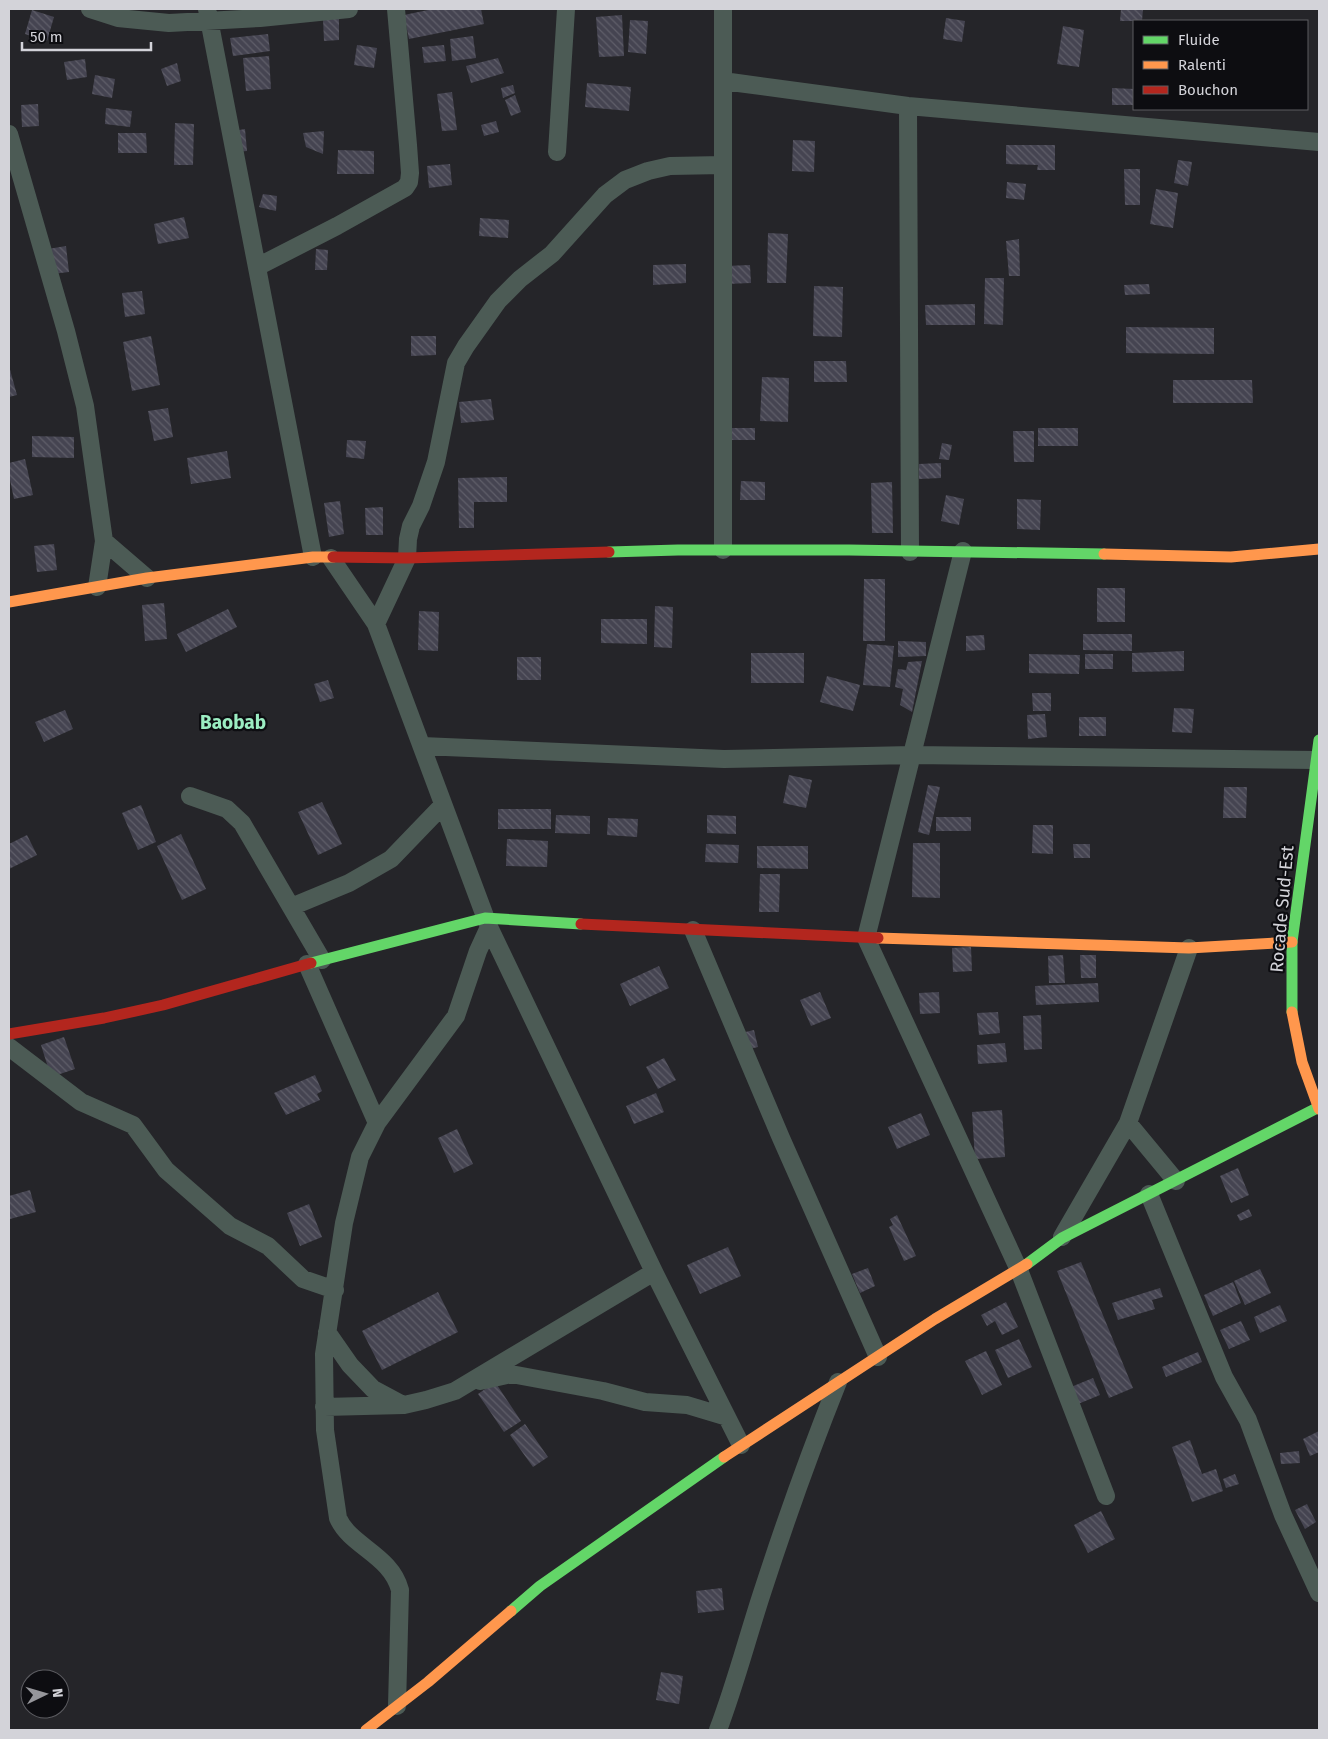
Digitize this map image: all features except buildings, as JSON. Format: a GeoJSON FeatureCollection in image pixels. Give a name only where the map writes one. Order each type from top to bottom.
{"type":"FeatureCollection","features":[{"type":"Feature","properties":{"kind":"street"},"geometry":{"type":"LineString","coordinates":[[90,9],[118,18],[169,23],[208,14],[260,18],[349,9]]}},
{"type":"Feature","properties":{"kind":"street"},"geometry":{"type":"LineString","coordinates":[[257,267],[337,226],[405,188],[408,182],[408,145],[396,9]]}},
{"type":"Feature","properties":{"kind":"street"},"geometry":{"type":"LineString","coordinates":[[557,152],[566,9]]}},
{"type":"Feature","properties":{"kind":"street"},"geometry":{"type":"LineString","coordinates":[[723,9],[723,550]]}},
{"type":"Feature","properties":{"kind":"street"},"geometry":{"type":"LineString","coordinates":[[208,14],[313,557]]}},
{"type":"Feature","properties":{"kind":"street"},"geometry":{"type":"LineString","coordinates":[[723,81],[908,106],[1319,142]]}},
{"type":"Feature","properties":{"kind":"street"},"geometry":{"type":"LineString","coordinates":[[908,106],[910,552]]}},
{"type":"Feature","properties":{"kind":"street"},"geometry":{"type":"LineString","coordinates":[[9,134],[66,331],[85,406],[104,541],[96,587]]}},
{"type":"Feature","properties":{"kind":"street"},"geometry":{"type":"LineString","coordinates":[[376,624],[408,558],[408,539],[411,526],[421,506],[436,462],[456,363],[498,301],[520,279],[552,254],[605,195],[625,180],[648,171],[670,166],[723,166]]}},
{"type":"Feature","properties":{"kind":"street"},"geometry":{"type":"LineString","coordinates":[[104,541],[146,578]]}},
{"type":"Feature","properties":{"kind":"street"},"geometry":{"type":"LineString","coordinates":[[9,602],[146,578],[313,557],[408,558],[678,550],[849,550],[1231,557],[1319,549]]}},
{"type":"Feature","properties":{"kind":"street"},"geometry":{"type":"LineString","coordinates":[[963,552],[866,938],[1018,1270],[1106,1496]]}},
{"type":"Feature","properties":{"kind":"street"},"geometry":{"type":"LineString","coordinates":[[331,558],[376,624],[487,922],[654,1272],[740,1445]]}},
{"type":"Feature","properties":{"kind":"street","name":"Rocade Sud-Est"},"geometry":{"type":"LineString","coordinates":[[1319,740],[1292,942],[1292,1015],[1302,1062],[1319,1108]]}},
{"type":"Feature","properties":{"kind":"street"},"geometry":{"type":"LineString","coordinates":[[422,746],[724,759],[912,755],[1316,760]]}},
{"type":"Feature","properties":{"kind":"street"},"geometry":{"type":"LineString","coordinates":[[190,796],[227,809],[242,824],[291,907],[377,1123]]}},
{"type":"Feature","properties":{"kind":"street"},"geometry":{"type":"LineString","coordinates":[[291,907],[349,883],[391,859],[443,805]]}},
{"type":"Feature","properties":{"kind":"street"},"geometry":{"type":"LineString","coordinates":[[397,1706],[400,1590],[398,1580],[370,1550],[342,1527],[338,1518],[327,1445],[324,1407],[324,1354],[344,1223],[360,1157],[377,1123],[456,1016],[487,922]]}},
{"type":"Feature","properties":{"kind":"street"},"geometry":{"type":"LineString","coordinates":[[9,1034],[104,1018],[163,1005],[314,962],[487,922],[866,938],[1189,948],[1292,942]]}},
{"type":"Feature","properties":{"kind":"street"},"geometry":{"type":"LineString","coordinates":[[693,930],[781,1138],[878,1357]]}},
{"type":"Feature","properties":{"kind":"street"},"geometry":{"type":"LineString","coordinates":[[1062,1238],[1128,1123],[1189,948]]}},
{"type":"Feature","properties":{"kind":"street"},"geometry":{"type":"LineString","coordinates":[[9,1047],[81,1102],[133,1125],[166,1170],[230,1226],[268,1246],[303,1279],[335,1290]]}},
{"type":"Feature","properties":{"kind":"street"},"geometry":{"type":"LineString","coordinates":[[366,1730],[428,1682],[540,1586],[740,1445],[935,1319],[1018,1270],[1062,1238],[1319,1108]]}},
{"type":"Feature","properties":{"kind":"street"},"geometry":{"type":"LineString","coordinates":[[1128,1123],[1176,1181]]}},
{"type":"Feature","properties":{"kind":"street"},"geometry":{"type":"LineString","coordinates":[[1149,1194],[1224,1377],[1248,1420],[1283,1515],[1319,1593]]}},
{"type":"Feature","properties":{"kind":"street"},"geometry":{"type":"LineString","coordinates":[[324,1407],[404,1405],[455,1391],[654,1272]]}},
{"type":"Feature","properties":{"kind":"street"},"geometry":{"type":"LineString","coordinates":[[327,1332],[350,1365],[373,1389],[404,1405]]}},
{"type":"Feature","properties":{"kind":"street"},"geometry":{"type":"LineString","coordinates":[[466,1384],[511,1374],[645,1402],[687,1405],[727,1418]]}},
{"type":"Feature","properties":{"kind":"street"},"geometry":{"type":"LineString","coordinates":[[718,1730],[733,1691],[761,1596],[808,1457],[838,1382]]}},
{"type":"Feature","properties":{"kind":"traffic: fast"},"geometry":{"type":"LineString","coordinates":[[609,552],[849,550],[1104,554]]}},
{"type":"Feature","properties":{"kind":"traffic: fast"},"geometry":{"type":"LineString","coordinates":[[1292,1012],[1292,942],[1319,740]]}},
{"type":"Feature","properties":{"kind":"traffic: fast"},"geometry":{"type":"LineString","coordinates":[[311,963],[485,918],[581,924]]}},
{"type":"Feature","properties":{"kind":"traffic: fast"},"geometry":{"type":"LineString","coordinates":[[1027,1264],[1062,1238],[1319,1107]]}},
{"type":"Feature","properties":{"kind":"traffic: fast"},"geometry":{"type":"LineString","coordinates":[[511,1611],[540,1586],[724,1457]]}},
{"type":"Feature","properties":{"kind":"traffic: slow"},"geometry":{"type":"LineString","coordinates":[[1104,554],[1231,557],[1319,549]]}},
{"type":"Feature","properties":{"kind":"traffic: slow"},"geometry":{"type":"LineString","coordinates":[[9,602],[147,578],[313,557],[333,557]]}},
{"type":"Feature","properties":{"kind":"traffic: slow"},"geometry":{"type":"LineString","coordinates":[[878,938],[1189,948],[1292,942]]}},
{"type":"Feature","properties":{"kind":"traffic: slow"},"geometry":{"type":"LineString","coordinates":[[1292,1012],[1302,1062],[1319,1109]]}},
{"type":"Feature","properties":{"kind":"traffic: slow"},"geometry":{"type":"LineString","coordinates":[[724,1457],[935,1319],[1027,1264]]}},
{"type":"Feature","properties":{"kind":"traffic: slow"},"geometry":{"type":"LineString","coordinates":[[366,1730],[428,1682],[511,1611]]}},
{"type":"Feature","properties":{"kind":"traffic: jam"},"geometry":{"type":"LineString","coordinates":[[333,557],[407,558],[609,552]]}},
{"type":"Feature","properties":{"kind":"traffic: jam"},"geometry":{"type":"LineString","coordinates":[[581,924],[878,938]]}},
{"type":"Feature","properties":{"kind":"traffic: jam"},"geometry":{"type":"LineString","coordinates":[[9,1034],[104,1018],[163,1005],[311,963]]}},
{"type":"Feature","properties":{"kind":"district","name":"Baobab"},"geometry":{"type":"Point","coordinates":[233,722]}}]}
